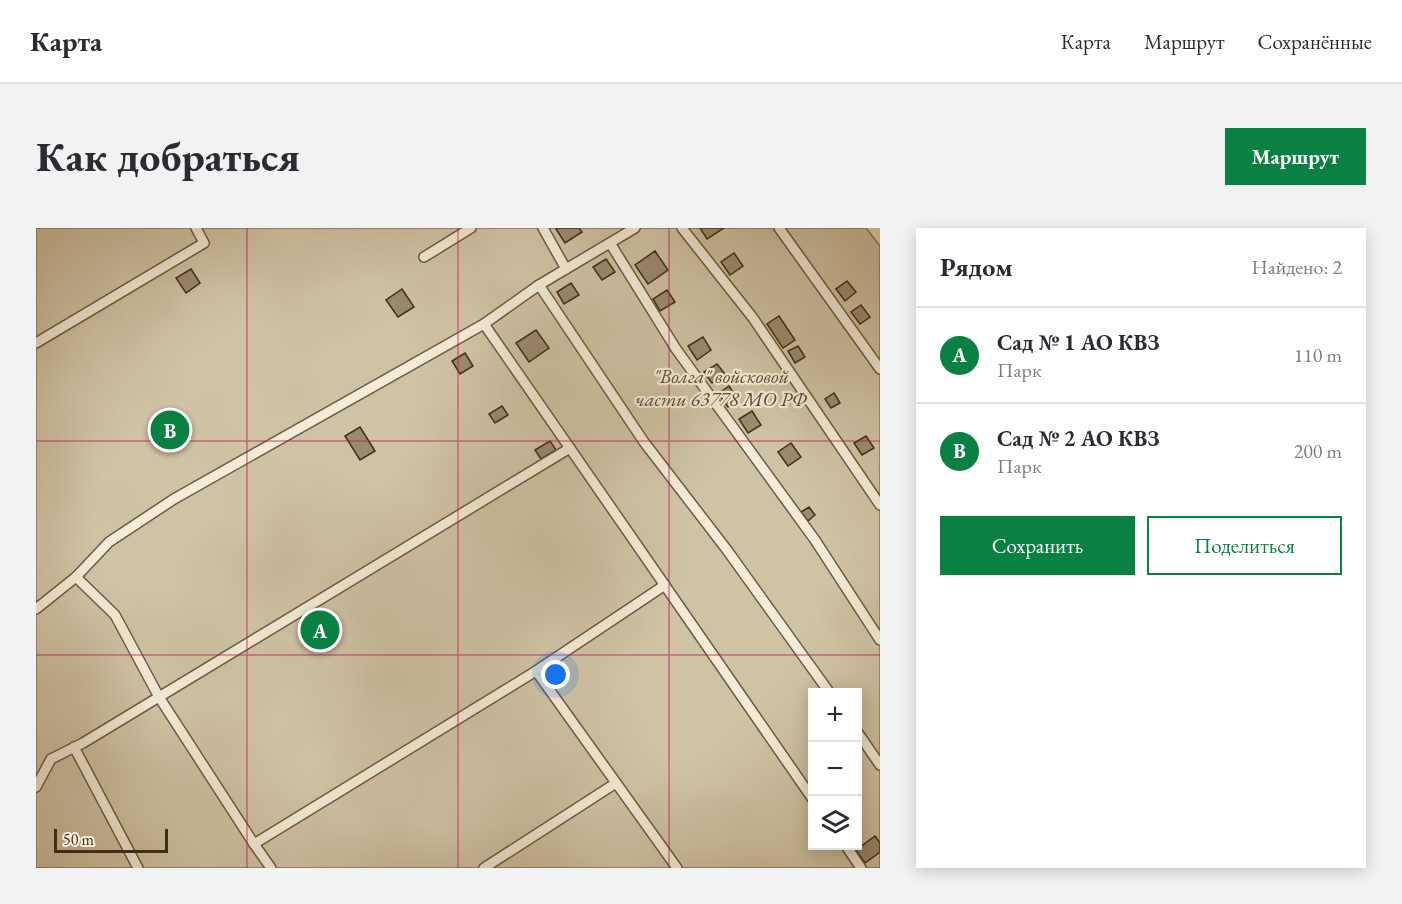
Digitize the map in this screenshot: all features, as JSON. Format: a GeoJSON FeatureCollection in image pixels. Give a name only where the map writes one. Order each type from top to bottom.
{"type":"FeatureCollection","features":[{"type":"Feature","properties":{"kind":"lane"},"geometry":{"type":"LineString","coordinates":[[36,343],[204,243],[196,228]]}},
{"type":"Feature","properties":{"kind":"lane"},"geometry":{"type":"LineString","coordinates":[[424,257],[471,228]]}},
{"type":"Feature","properties":{"kind":"lane"},"geometry":{"type":"LineString","coordinates":[[543,228],[566,269]]}},
{"type":"Feature","properties":{"kind":"lane"},"geometry":{"type":"LineString","coordinates":[[36,609],[76,577],[109,542],[174,499],[484,324],[539,285],[635,228]]}},
{"type":"Feature","properties":{"kind":"lane"},"geometry":{"type":"LineString","coordinates":[[682,228],[753,318],[880,505]]}},
{"type":"Feature","properties":{"kind":"lane"},"geometry":{"type":"LineString","coordinates":[[779,228],[880,369]]}},
{"type":"Feature","properties":{"kind":"lane"},"geometry":{"type":"LineString","coordinates":[[610,243],[676,349],[815,540],[880,640]]}},
{"type":"Feature","properties":{"kind":"lane"},"geometry":{"type":"LineString","coordinates":[[539,285],[645,442],[727,550],[825,688]]}},
{"type":"Feature","properties":{"kind":"lane"},"geometry":{"type":"LineString","coordinates":[[484,324],[812,796]]}},
{"type":"Feature","properties":{"kind":"lane"},"geometry":{"type":"LineString","coordinates":[[36,787],[51,759],[159,697],[570,448]]}},
{"type":"Feature","properties":{"kind":"lane"},"geometry":{"type":"LineString","coordinates":[[76,577],[115,615],[159,697],[271,868]]}},
{"type":"Feature","properties":{"kind":"lane"},"geometry":{"type":"LineString","coordinates":[[254,844],[536,671],[665,585]]}},
{"type":"Feature","properties":{"kind":"lane"},"geometry":{"type":"LineString","coordinates":[[536,671],[677,868]]}},
{"type":"Feature","properties":{"kind":"lane"},"geometry":{"type":"LineString","coordinates":[[862,739],[880,765]]}},
{"type":"Feature","properties":{"kind":"lane"},"geometry":{"type":"LineString","coordinates":[[74,747],[138,868]]}},
{"type":"Feature","properties":{"kind":"lane"},"geometry":{"type":"LineString","coordinates":[[484,868],[616,783]]}},
{"type":"Feature","properties":{"kind":"lane"},"geometry":{"type":"LineString","coordinates":[[849,850],[861,868]]}},
{"type":"Feature","properties":{"kind":"green space","name":"\"Волга\" войсковой части 63778 МО РФ"},"geometry":{"type":"Polygon","coordinates":[[[36,228],[866,228],[880,246],[880,868],[36,868],[36,228]]]}},
{"type":"Feature","properties":{"kind":"building"},"geometry":{"type":"Polygon","coordinates":[[[557,228],[579,228],[582,232],[565,243],[557,228]]]}},
{"type":"Feature","properties":{"kind":"building"},"geometry":{"type":"Polygon","coordinates":[[[700,228],[724,228],[707,239],[700,228]]]}},
{"type":"Feature","properties":{"kind":"building"},"geometry":{"type":"Polygon","coordinates":[[[655,251],[668,270],[648,284],[635,265],[655,251]]]}},
{"type":"Feature","properties":{"kind":"building"},"geometry":{"type":"Polygon","coordinates":[[[734,253],[743,266],[730,275],[721,262],[734,253]]]}},
{"type":"Feature","properties":{"kind":"building"},"geometry":{"type":"Polygon","coordinates":[[[606,259],[615,272],[602,280],[593,267],[606,259]]]}},
{"type":"Feature","properties":{"kind":"building"},"geometry":{"type":"Polygon","coordinates":[[[191,269],[200,283],[186,293],[176,278],[191,269]]]}},
{"type":"Feature","properties":{"kind":"building"},"geometry":{"type":"Polygon","coordinates":[[[847,281],[856,292],[845,301],[836,289],[847,281]]]}},
{"type":"Feature","properties":{"kind":"building"},"geometry":{"type":"Polygon","coordinates":[[[571,283],[579,295],[564,304],[557,292],[571,283]]]}},
{"type":"Feature","properties":{"kind":"building"},"geometry":{"type":"Polygon","coordinates":[[[402,289],[414,307],[398,317],[386,300],[402,289]]]}},
{"type":"Feature","properties":{"kind":"building"},"geometry":{"type":"Polygon","coordinates":[[[667,290],[675,302],[660,311],[653,299],[667,290]]]}},
{"type":"Feature","properties":{"kind":"building"},"geometry":{"type":"Polygon","coordinates":[[[861,305],[870,317],[860,324],[851,312],[861,305]]]}},
{"type":"Feature","properties":{"kind":"building"},"geometry":{"type":"Polygon","coordinates":[[[779,316],[795,340],[783,348],[767,324],[779,316]]]}},
{"type":"Feature","properties":{"kind":"building"},"geometry":{"type":"Polygon","coordinates":[[[536,330],[549,348],[529,362],[516,343],[536,330]]]}},
{"type":"Feature","properties":{"kind":"building"},"geometry":{"type":"Polygon","coordinates":[[[703,337],[711,350],[697,360],[688,346],[703,337]]]}},
{"type":"Feature","properties":{"kind":"building"},"geometry":{"type":"Polygon","coordinates":[[[798,346],[805,357],[795,363],[788,351],[798,346]]]}},
{"type":"Feature","properties":{"kind":"building"},"geometry":{"type":"Polygon","coordinates":[[[465,353],[473,366],[460,374],[452,361],[465,353]]]}},
{"type":"Feature","properties":{"kind":"building"},"geometry":{"type":"Polygon","coordinates":[[[717,364],[725,374],[712,383],[704,372],[717,364]]]}},
{"type":"Feature","properties":{"kind":"building"},"geometry":{"type":"Polygon","coordinates":[[[729,386],[738,400],[728,407],[718,394],[729,386]]]}},
{"type":"Feature","properties":{"kind":"building"},"geometry":{"type":"Polygon","coordinates":[[[834,393],[840,403],[831,408],[825,399],[834,393]]]}},
{"type":"Feature","properties":{"kind":"building"},"geometry":{"type":"Polygon","coordinates":[[[502,406],[508,415],[495,423],[489,414],[502,406]]]}},
{"type":"Feature","properties":{"kind":"building"},"geometry":{"type":"Polygon","coordinates":[[[752,411],[761,425],[748,433],[739,419],[752,411]]]}},
{"type":"Feature","properties":{"kind":"building"},"geometry":{"type":"Polygon","coordinates":[[[360,427],[375,451],[360,460],[345,436],[360,427]]]}},
{"type":"Feature","properties":{"kind":"building"},"geometry":{"type":"Polygon","coordinates":[[[866,436],[874,448],[862,455],[854,443],[866,436]]]}},
{"type":"Feature","properties":{"kind":"building"},"geometry":{"type":"Polygon","coordinates":[[[550,441],[556,450],[541,459],[535,450],[550,441]]]}},
{"type":"Feature","properties":{"kind":"building"},"geometry":{"type":"Polygon","coordinates":[[[791,443],[801,457],[788,466],[778,452],[791,443]]]}},
{"type":"Feature","properties":{"kind":"building"},"geometry":{"type":"Polygon","coordinates":[[[809,507],[815,515],[808,521],[801,512],[809,507]]]}},
{"type":"Feature","properties":{"kind":"building"},"geometry":{"type":"Polygon","coordinates":[[[875,836],[880,843],[880,852],[865,863],[856,850],[862,850],[862,846],[875,836]]]}},
{"type":"Feature","properties":{"kind":"place","name":"Сад № 2 АО КВЗ"},"geometry":{"type":"Point","coordinates":[170,430]}},
{"type":"Feature","properties":{"kind":"place","name":"Сад № 1 АО КВЗ"},"geometry":{"type":"Point","coordinates":[320,630]}}]}
